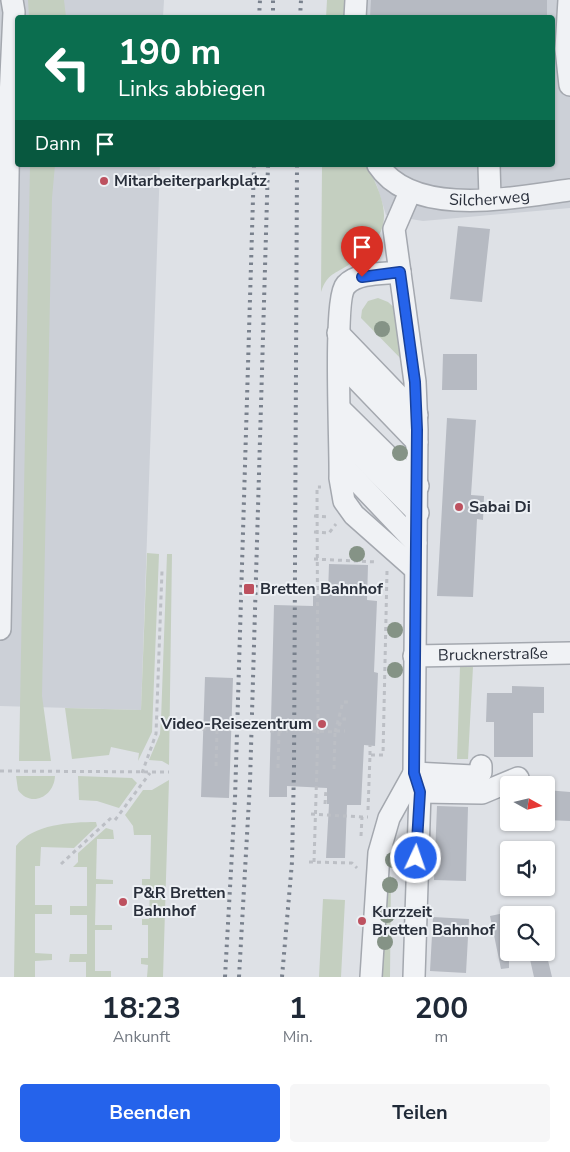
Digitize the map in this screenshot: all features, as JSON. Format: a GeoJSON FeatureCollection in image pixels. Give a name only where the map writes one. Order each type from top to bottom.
{"type":"FeatureCollection","features":[{"type":"Feature","properties":{"kind":"street"},"geometry":{"type":"LineString","coordinates":[[355,15],[356,0]]}},
{"type":"Feature","properties":{"kind":"street"},"geometry":{"type":"LineString","coordinates":[[569,0],[566,49],[570,85]]}},
{"type":"Feature","properties":{"kind":"street"},"geometry":{"type":"LineString","coordinates":[[0,629],[8,9]]}},
{"type":"Feature","properties":{"kind":"street"},"geometry":{"type":"LineString","coordinates":[[379,167],[410,192],[394,229],[416,405],[418,449],[414,656],[417,782],[414,977]]}},
{"type":"Feature","properties":{"kind":"street"},"geometry":{"type":"LineString","coordinates":[[489,167],[490,198]]}},
{"type":"Feature","properties":{"kind":"street","name":"Silcherweg"},"geometry":{"type":"LineString","coordinates":[[410,192],[440,199],[490,198],[570,190]]}},
{"type":"Feature","properties":{"kind":"street"},"geometry":{"type":"LineString","coordinates":[[400,272],[354,278],[344,287],[338,325],[341,488],[344,501],[354,515],[415,569]]}},
{"type":"Feature","properties":{"kind":"street"},"geometry":{"type":"LineString","coordinates":[[338,325],[416,405]]}},
{"type":"Feature","properties":{"kind":"street"},"geometry":{"type":"LineString","coordinates":[[340,370],[418,449]]}},
{"type":"Feature","properties":{"kind":"street"},"geometry":{"type":"LineString","coordinates":[[340,409],[418,486]]}},
{"type":"Feature","properties":{"kind":"street"},"geometry":{"type":"LineString","coordinates":[[341,436],[418,513]]}},
{"type":"Feature","properties":{"kind":"street"},"geometry":{"type":"LineString","coordinates":[[341,464],[416,543]]}},
{"type":"Feature","properties":{"kind":"street","name":"Brucknerstraße"},"geometry":{"type":"LineString","coordinates":[[414,656],[570,653]]}},
{"type":"Feature","properties":{"kind":"street"},"geometry":{"type":"LineString","coordinates":[[371,977],[379,853],[389,818],[417,782],[474,776],[480,772],[481,766]]}},
{"type":"Feature","properties":{"kind":"street"},"geometry":{"type":"LineString","coordinates":[[417,782],[482,793],[500,786]]}},
{"type":"Feature","properties":{"kind":"street"},"geometry":{"type":"LineString","coordinates":[[379,853],[386,847],[395,844],[405,848],[416,858]]}},
{"type":"Feature","properties":{"kind":"path"},"geometry":{"type":"LineString","coordinates":[[314,862],[317,814],[318,731],[317,487]]}},
{"type":"Feature","properties":{"kind":"path"},"geometry":{"type":"LineString","coordinates":[[316,532],[329,533]]}},
{"type":"Feature","properties":{"kind":"path"},"geometry":{"type":"LineString","coordinates":[[316,559],[378,562]]}},
{"type":"Feature","properties":{"kind":"path"},"geometry":{"type":"LineString","coordinates":[[370,755],[383,755],[388,563]]}},
{"type":"Feature","properties":{"kind":"path"},"geometry":{"type":"LineString","coordinates":[[142,773],[156,734],[162,571]]}},
{"type":"Feature","properties":{"kind":"path"},"geometry":{"type":"LineString","coordinates":[[334,769],[335,732],[343,702],[352,702]]}},
{"type":"Feature","properties":{"kind":"path"},"geometry":{"type":"LineString","coordinates":[[335,732],[342,719],[346,719]]}},
{"type":"Feature","properties":{"kind":"path"},"geometry":{"type":"LineString","coordinates":[[202,729],[232,730]]}},
{"type":"Feature","properties":{"kind":"path"},"geometry":{"type":"LineString","coordinates":[[216,766],[217,730]]}},
{"type":"Feature","properties":{"kind":"path"},"geometry":{"type":"LineString","coordinates":[[270,731],[288,732]]}},
{"type":"Feature","properties":{"kind":"path"},"geometry":{"type":"LineString","coordinates":[[278,768],[279,731]]}},
{"type":"Feature","properties":{"kind":"path"},"geometry":{"type":"LineString","coordinates":[[312,731],[346,731]]}},
{"type":"Feature","properties":{"kind":"path"},"geometry":{"type":"LineString","coordinates":[[311,814],[368,817],[370,745]]}},
{"type":"Feature","properties":{"kind":"path"},"geometry":{"type":"LineString","coordinates":[[0,771],[168,772]]}},
{"type":"Feature","properties":{"kind":"path"},"geometry":{"type":"LineString","coordinates":[[115,820],[150,773]]}},
{"type":"Feature","properties":{"kind":"path"},"geometry":{"type":"LineString","coordinates":[[325,804],[326,789]]}},
{"type":"Feature","properties":{"kind":"path"},"geometry":{"type":"LineString","coordinates":[[360,843],[362,817]]}},
{"type":"Feature","properties":{"kind":"path"},"geometry":{"type":"LineString","coordinates":[[61,864],[111,818]]}},
{"type":"Feature","properties":{"kind":"path"},"geometry":{"type":"LineString","coordinates":[[308,862],[352,863],[358,870],[359,861]]}},
{"type":"Feature","properties":{"kind":"shaded area"},"geometry":{"type":"Polygon","coordinates":[[[0,0],[164,0],[163,15],[15,15],[15,167],[160,167],[141,710],[0,706],[0,0]]]}},
{"type":"Feature","properties":{"kind":"shaded area"},"geometry":{"type":"Polygon","coordinates":[[[348,0],[570,0],[570,208],[423,221],[386,215],[377,186],[368,167],[555,167],[555,15],[347,15],[348,0]]]}},
{"type":"Feature","properties":{"kind":"green space"},"geometry":{"type":"Polygon","coordinates":[[[28,0],[64,0],[66,15],[29,15],[28,0]]]}},
{"type":"Feature","properties":{"kind":"green space"},"geometry":{"type":"Polygon","coordinates":[[[327,0],[348,0],[347,15],[326,15],[327,0]]]}},
{"type":"Feature","properties":{"kind":"green space"},"geometry":{"type":"Polygon","coordinates":[[[30,167],[55,167],[52,198],[42,696],[51,761],[19,761],[30,167]]]}},
{"type":"Feature","properties":{"kind":"green space"},"geometry":{"type":"Polygon","coordinates":[[[322,167],[368,167],[381,197],[384,210],[384,222],[380,233],[362,254],[325,282],[321,292],[322,167]]]}},
{"type":"Feature","properties":{"kind":"green space"},"geometry":{"type":"Polygon","coordinates":[[[378,298],[388,302],[397,310],[407,365],[361,318],[362,310],[368,301],[378,298]]]}},
{"type":"Feature","properties":{"kind":"green space"},"geometry":{"type":"Polygon","coordinates":[[[147,553],[159,554],[152,732],[138,761],[139,753],[111,747],[109,755],[72,759],[65,708],[141,710],[147,553]]]}},
{"type":"Feature","properties":{"kind":"green space"},"geometry":{"type":"Polygon","coordinates":[[[167,554],[172,554],[169,765],[162,761],[149,760],[160,734],[167,554]]]}},
{"type":"Feature","properties":{"kind":"green space"},"geometry":{"type":"Polygon","coordinates":[[[460,666],[473,667],[468,759],[457,759],[460,666]]]}},
{"type":"Feature","properties":{"kind":"green space"},"geometry":{"type":"Polygon","coordinates":[[[16,776],[55,776],[51,790],[41,798],[35,799],[23,795],[18,790],[16,776]]]}},
{"type":"Feature","properties":{"kind":"green space"},"geometry":{"type":"Polygon","coordinates":[[[78,776],[132,778],[137,783],[119,808],[97,801],[79,800],[78,776]]]}},
{"type":"Feature","properties":{"kind":"green space"},"geometry":{"type":"Polygon","coordinates":[[[169,780],[163,977],[147,977],[148,965],[141,964],[141,958],[148,958],[148,925],[142,925],[142,919],[149,919],[150,886],[142,885],[142,879],[150,879],[151,835],[134,835],[133,826],[125,815],[143,790],[152,790],[169,780]]]}},
{"type":"Feature","properties":{"kind":"green space"},"geometry":{"type":"Polygon","coordinates":[[[96,822],[97,826],[74,848],[41,847],[40,866],[35,866],[35,905],[52,905],[52,914],[35,914],[35,953],[52,954],[52,960],[35,961],[35,977],[14,977],[16,846],[32,833],[42,829],[64,824],[96,822]]]}},
{"type":"Feature","properties":{"kind":"green space"},"geometry":{"type":"Polygon","coordinates":[[[106,828],[113,830],[114,839],[97,839],[96,879],[113,880],[113,884],[96,884],[95,925],[112,925],[112,930],[95,930],[95,971],[111,971],[111,977],[86,977],[86,962],[69,962],[70,954],[87,954],[87,915],[70,915],[70,906],[87,906],[87,867],[73,867],[78,862],[78,853],[106,828]]]}},
{"type":"Feature","properties":{"kind":"green space"},"geometry":{"type":"Polygon","coordinates":[[[391,876],[390,977],[379,977],[383,877],[391,876]]]}},
{"type":"Feature","properties":{"kind":"green space"},"geometry":{"type":"Polygon","coordinates":[[[323,899],[345,900],[341,977],[319,977],[323,899]]]}},
{"type":"Feature","properties":{"kind":"building"},"geometry":{"type":"Polygon","coordinates":[[[371,0],[547,0],[547,15],[370,15],[371,0]]]}},
{"type":"Feature","properties":{"kind":"building"},"geometry":{"type":"Polygon","coordinates":[[[458,226],[490,229],[482,302],[450,299],[458,226]]]}},
{"type":"Feature","properties":{"kind":"building"},"geometry":{"type":"Polygon","coordinates":[[[443,354],[477,354],[477,390],[442,390],[443,354]]]}},
{"type":"Feature","properties":{"kind":"building"},"geometry":{"type":"Polygon","coordinates":[[[447,418],[476,420],[471,495],[484,496],[483,520],[477,519],[473,597],[437,596],[447,418]]]}},
{"type":"Feature","properties":{"kind":"building"},"geometry":{"type":"Polygon","coordinates":[[[329,564],[368,565],[367,600],[377,601],[374,672],[378,673],[375,746],[364,745],[361,805],[347,805],[345,858],[326,858],[329,804],[327,804],[327,788],[287,786],[287,797],[269,797],[274,605],[313,606],[313,594],[328,594],[329,564]]]}},
{"type":"Feature","properties":{"kind":"building"},"geometry":{"type":"Polygon","coordinates":[[[205,677],[233,678],[229,798],[201,797],[205,677]]]}},
{"type":"Feature","properties":{"kind":"building"},"geometry":{"type":"Polygon","coordinates":[[[512,686],[544,687],[544,713],[533,713],[533,757],[494,757],[494,722],[486,722],[487,693],[512,693],[512,686]]]}},
{"type":"Feature","properties":{"kind":"building"},"geometry":{"type":"Polygon","coordinates":[[[555,791],[570,792],[570,821],[555,820],[555,791]]]}},
{"type":"Feature","properties":{"kind":"building"},"geometry":{"type":"Polygon","coordinates":[[[437,806],[468,807],[466,881],[434,880],[437,806]]]}},
{"type":"Feature","properties":{"kind":"building"},"geometry":{"type":"Polygon","coordinates":[[[500,914],[500,961],[509,961],[509,968],[501,969],[490,916],[500,914]]]}},
{"type":"Feature","properties":{"kind":"building"},"geometry":{"type":"Polygon","coordinates":[[[433,917],[469,919],[466,973],[430,971],[433,917]]]}},
{"type":"Feature","properties":{"kind":"building"},"geometry":{"type":"Polygon","coordinates":[[[530,961],[548,961],[552,977],[534,977],[530,961]]]}},
{"type":"Feature","properties":{"kind":"railway"},"geometry":{"type":"LineString","coordinates":[[259,15],[260,0]]}},
{"type":"Feature","properties":{"kind":"railway"},"geometry":{"type":"LineString","coordinates":[[273,0],[273,15]]}},
{"type":"Feature","properties":{"kind":"railway"},"geometry":{"type":"LineString","coordinates":[[300,15],[301,0]]}},
{"type":"Feature","properties":{"kind":"railway"},"geometry":{"type":"LineString","coordinates":[[225,977],[235,799],[254,167]]}},
{"type":"Feature","properties":{"kind":"railway"},"geometry":{"type":"LineString","coordinates":[[239,977],[250,782],[268,167]]}},
{"type":"Feature","properties":{"kind":"railway"},"geometry":{"type":"LineString","coordinates":[[282,977],[292,862],[294,768],[297,167]]}},
{"type":"Feature","properties":{"kind":"place","name":"Mitarbeiterparkplatz"},"geometry":{"type":"Point","coordinates":[104,181]}},
{"type":"Feature","properties":{"kind":"place","name":"Sabai Di"},"geometry":{"type":"Point","coordinates":[459,507]}},
{"type":"Feature","properties":{"kind":"place","name":"Bretten Bahnhof"},"geometry":{"type":"Point","coordinates":[249,589]}},
{"type":"Feature","properties":{"kind":"place","name":"Video-Reisezentrum"},"geometry":{"type":"Point","coordinates":[322,724]}},
{"type":"Feature","properties":{"kind":"place","name":"P&R Bretten Bahnhof"},"geometry":{"type":"Point","coordinates":[123,902]}},
{"type":"Feature","properties":{"kind":"place","name":"Kurzzeit Bretten Bahnhof"},"geometry":{"type":"Point","coordinates":[362,921]}},
{"type":"Feature","properties":{"kind":"route"},"geometry":{"type":"LineString","coordinates":[[362,277],[400,272],[415,382],[418,500],[414,587],[414,773],[420,792],[416,858]]}}]}
